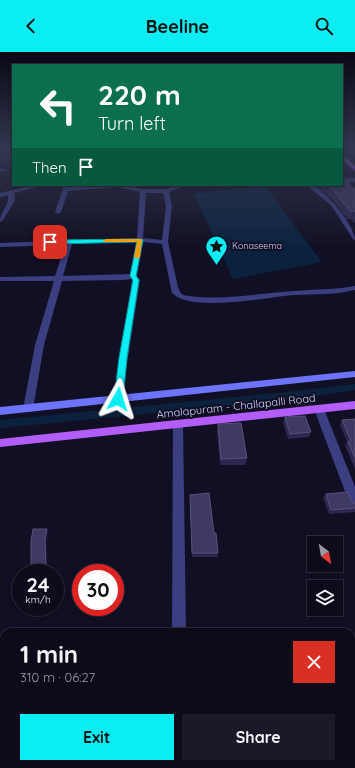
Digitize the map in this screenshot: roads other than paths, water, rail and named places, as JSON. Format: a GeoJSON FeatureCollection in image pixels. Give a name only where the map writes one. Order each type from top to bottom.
{"type":"FeatureCollection","features":[{"type":"Feature","properties":{"kind":"main road","name":"Amalapuram - Challapalli Road"},"geometry":{"type":"LineString","coordinates":[[0,443],[46,436],[93,434],[355,405]]}},
{"type":"Feature","properties":{"kind":"street"},"geometry":{"type":"LineString","coordinates":[[0,195],[37,186]]}},
{"type":"Feature","properties":{"kind":"street"},"geometry":{"type":"LineString","coordinates":[[58,212],[65,187],[91,186]]}},
{"type":"Feature","properties":{"kind":"street"},"geometry":{"type":"LineString","coordinates":[[122,186],[144,191],[166,191],[179,186]]}},
{"type":"Feature","properties":{"kind":"street"},"geometry":{"type":"LineString","coordinates":[[310,186],[332,204],[355,238]]}},
{"type":"Feature","properties":{"kind":"street"},"geometry":{"type":"LineString","coordinates":[[118,399],[136,280],[133,276],[140,240],[144,191]]}},
{"type":"Feature","properties":{"kind":"street"},"geometry":{"type":"LineString","coordinates":[[166,191],[169,206],[164,242],[174,287],[176,293],[181,297],[223,300],[293,293],[342,291],[355,288]]}},
{"type":"Feature","properties":{"kind":"street"},"geometry":{"type":"LineString","coordinates":[[0,220],[12,200],[11,193]]}},
{"type":"Feature","properties":{"kind":"street"},"geometry":{"type":"LineString","coordinates":[[0,245],[140,240],[164,242]]}},
{"type":"Feature","properties":{"kind":"street"},"geometry":{"type":"LineString","coordinates":[[28,408],[30,387],[39,346],[69,242]]}},
{"type":"Feature","properties":{"kind":"street"},"geometry":{"type":"LineString","coordinates":[[0,279],[59,280],[124,278],[133,276]]}},
{"type":"Feature","properties":{"kind":"street"},"geometry":{"type":"LineString","coordinates":[[0,411],[355,374]]}},
{"type":"Feature","properties":{"kind":"street"},"geometry":{"type":"LineString","coordinates":[[319,409],[355,502]]}},
{"type":"Feature","properties":{"kind":"street"},"geometry":{"type":"LineString","coordinates":[[178,424],[179,628]]}},
{"type":"Feature","properties":{"kind":"water"},"geometry":{"type":"Polygon","coordinates":[[[265,186],[322,262],[233,279],[194,194],[265,186]]]}},
{"type":"Feature","properties":{"kind":"waterway"},"geometry":{"type":"LineString","coordinates":[[0,424],[287,396],[355,387]]}},
{"type":"Feature","properties":{"kind":"place","name":"Konaseema"},"geometry":{"type":"Point","coordinates":[216,266]}}]}
